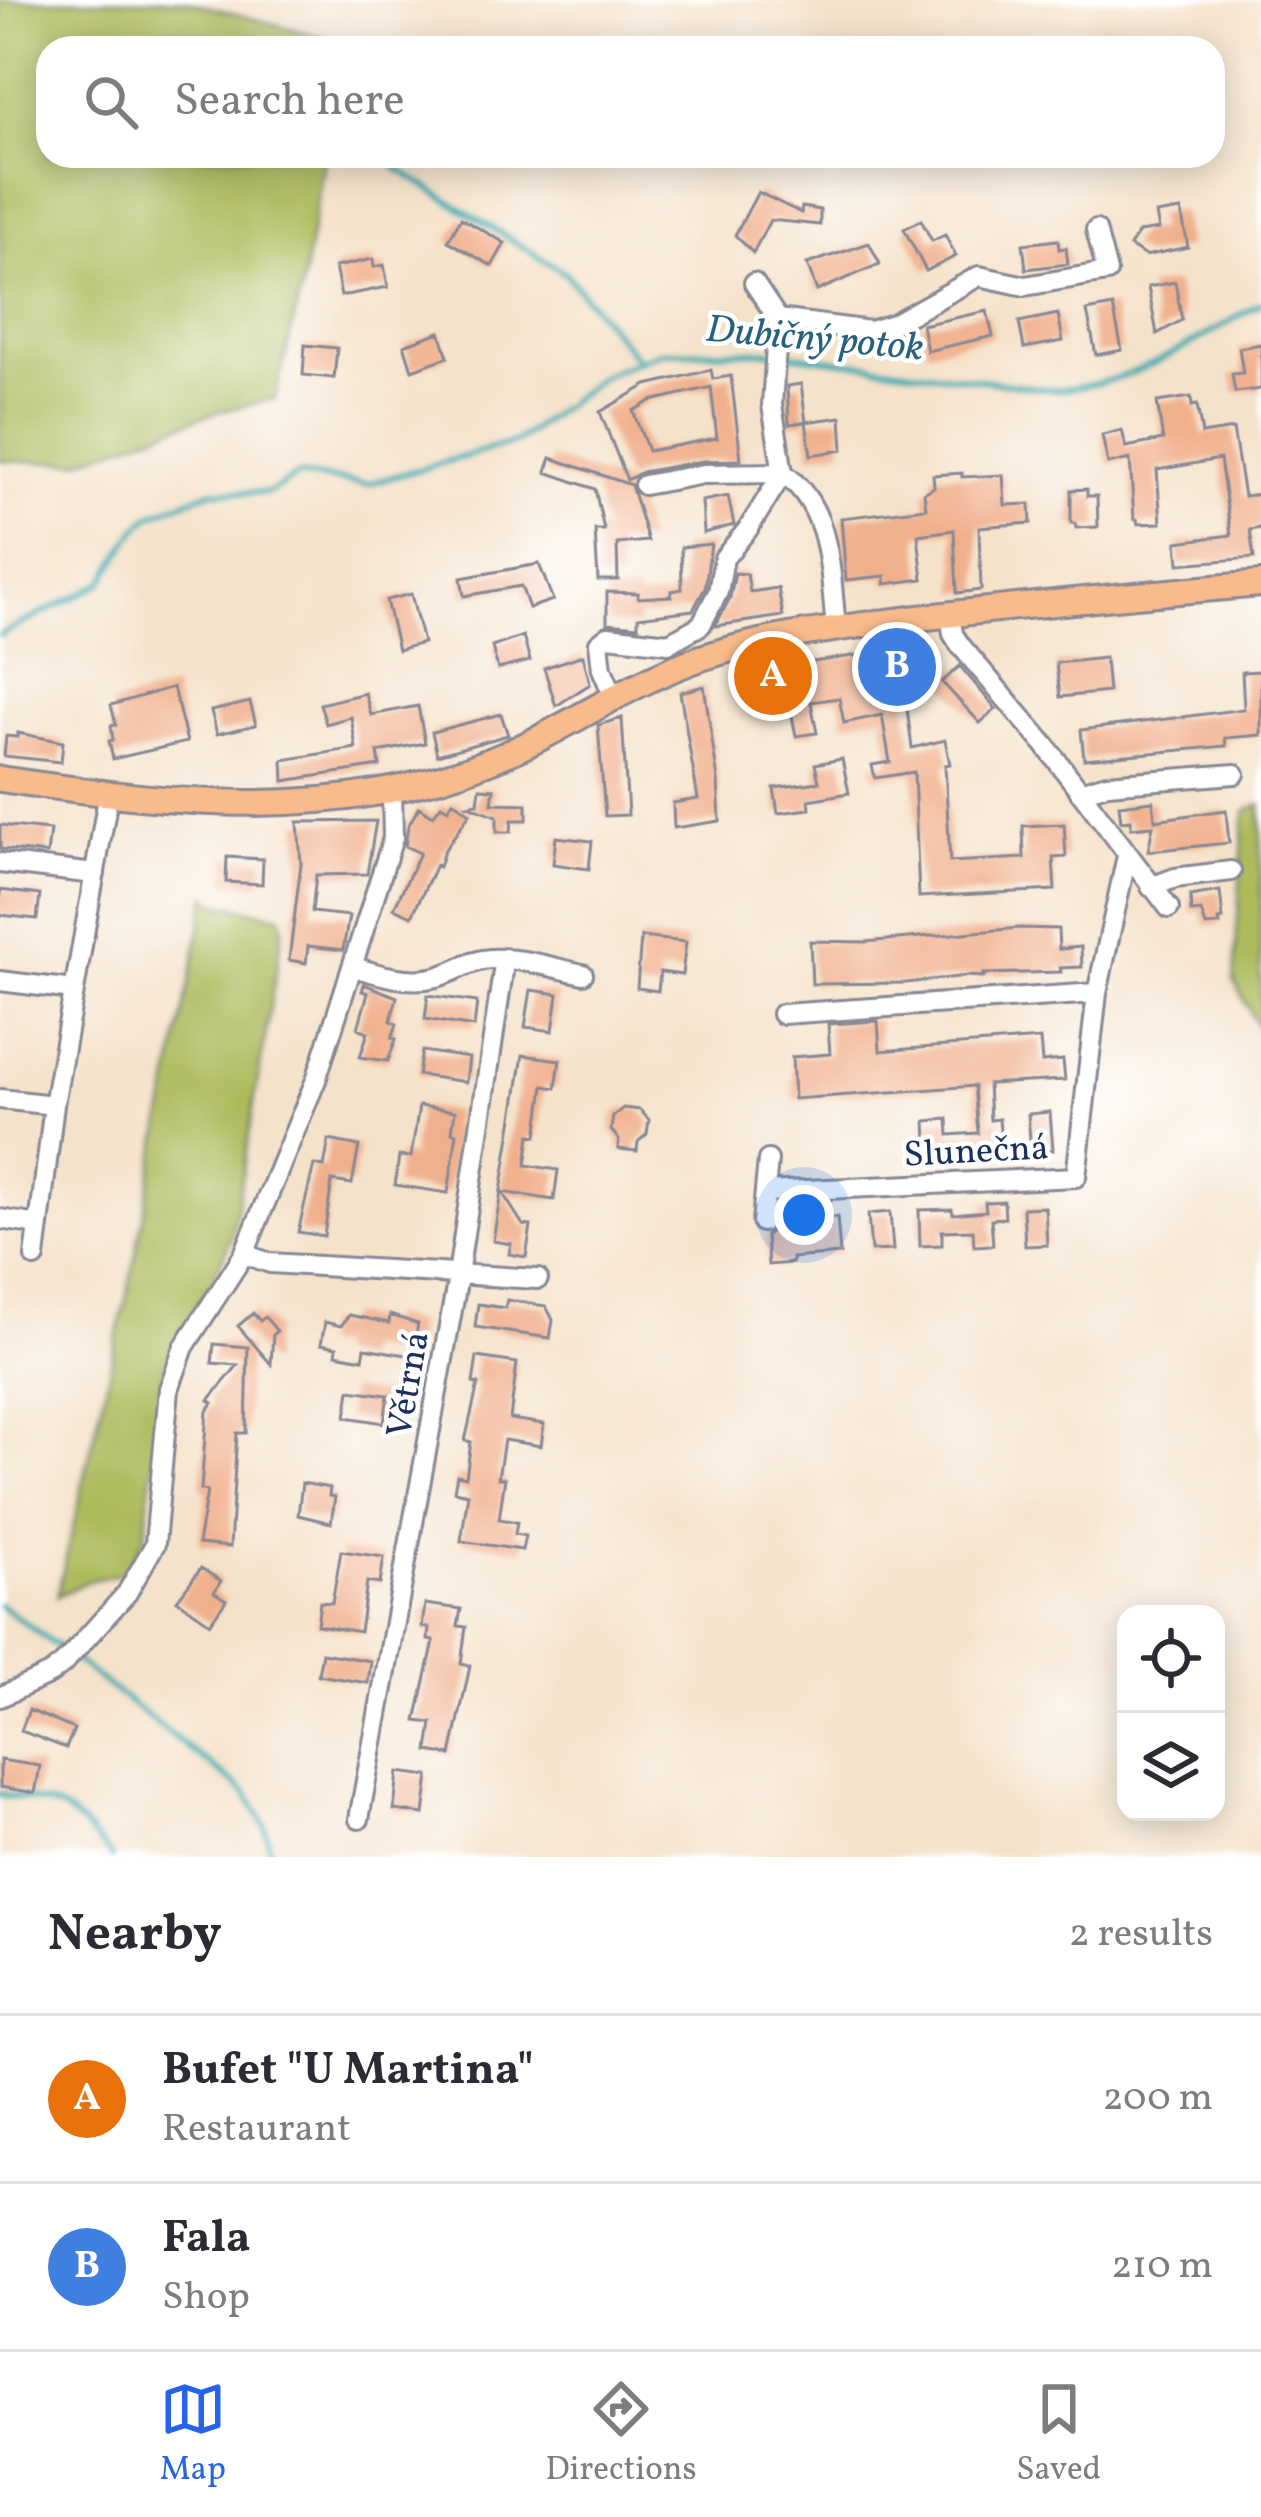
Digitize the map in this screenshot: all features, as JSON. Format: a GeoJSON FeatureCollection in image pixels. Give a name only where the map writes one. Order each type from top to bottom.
{"type":"FeatureCollection","features":[{"type":"Feature","properties":{"kind":"main road"},"geometry":{"type":"LineString","coordinates":[[0,779],[250,805],[346,799],[392,791],[493,760],[613,695],[705,657],[836,628],[1261,584]]}},
{"type":"Feature","properties":{"kind":"street"},"geometry":{"type":"LineString","coordinates":[[778,319],[870,331],[893,324],[979,276],[1025,286],[1107,272],[1096,230]]}},
{"type":"Feature","properties":{"kind":"street"},"geometry":{"type":"LineString","coordinates":[[613,695],[599,644],[608,636],[669,643],[701,625],[718,592],[724,558],[783,473],[772,405],[778,319],[754,283]]}},
{"type":"Feature","properties":{"kind":"street"},"geometry":{"type":"LineString","coordinates":[[644,485],[704,475],[783,473],[803,488],[819,513],[836,628]]}},
{"type":"Feature","properties":{"kind":"street"},"geometry":{"type":"LineString","coordinates":[[950,614],[960,645],[1127,856],[1156,885],[1169,908]]}},
{"type":"Feature","properties":{"kind":"street"},"geometry":{"type":"LineString","coordinates":[[1080,792],[1107,784],[1235,774]]}},
{"type":"Feature","properties":{"kind":"street"},"geometry":{"type":"LineString","coordinates":[[0,1696],[63,1664],[127,1592],[155,1544],[170,1389],[184,1347],[244,1254],[316,1080],[393,838],[392,791]]}},
{"type":"Feature","properties":{"kind":"street"},"geometry":{"type":"LineString","coordinates":[[35,1257],[54,1105],[109,792]]}},
{"type":"Feature","properties":{"kind":"street","name":"Slunečná"},"geometry":{"type":"LineString","coordinates":[[765,1192],[1076,1177],[1097,993],[1127,856]]}},
{"type":"Feature","properties":{"kind":"street"},"geometry":{"type":"LineString","coordinates":[[0,863],[95,874]]}},
{"type":"Feature","properties":{"kind":"street"},"geometry":{"type":"LineString","coordinates":[[1156,885],[1231,871]]}},
{"type":"Feature","properties":{"kind":"street"},"geometry":{"type":"LineString","coordinates":[[354,967],[382,976],[436,977],[482,959],[505,958],[583,974]]}},
{"type":"Feature","properties":{"kind":"street","name":"Větrná"},"geometry":{"type":"LineString","coordinates":[[359,1819],[458,1275],[505,958]]}},
{"type":"Feature","properties":{"kind":"street"},"geometry":{"type":"LineString","coordinates":[[0,981],[74,990]]}},
{"type":"Feature","properties":{"kind":"street"},"geometry":{"type":"LineString","coordinates":[[782,1014],[1097,993]]}},
{"type":"Feature","properties":{"kind":"street"},"geometry":{"type":"LineString","coordinates":[[0,1099],[54,1105]]}},
{"type":"Feature","properties":{"kind":"street"},"geometry":{"type":"LineString","coordinates":[[762,1222],[768,1160]]}},
{"type":"Feature","properties":{"kind":"street"},"geometry":{"type":"LineString","coordinates":[[0,1219],[39,1226]]}},
{"type":"Feature","properties":{"kind":"street"},"geometry":{"type":"LineString","coordinates":[[244,1254],[270,1263],[538,1279]]}},
{"type":"Feature","properties":{"kind":"green space"},"geometry":{"type":"Polygon","coordinates":[[[0,0],[183,0],[319,36],[36,36],[36,168],[323,168],[275,399],[216,412],[77,462],[0,461],[0,0]]]}},
{"type":"Feature","properties":{"kind":"green space"},"geometry":{"type":"Polygon","coordinates":[[[1261,804],[1261,1033],[1234,981],[1244,820],[1247,810],[1261,804]]]}},
{"type":"Feature","properties":{"kind":"green space"},"geometry":{"type":"Polygon","coordinates":[[[207,895],[213,902],[281,916],[283,929],[232,1236],[164,1367],[145,1535],[127,1572],[88,1581],[57,1596],[131,1278],[207,895]]]}},
{"type":"Feature","properties":{"kind":"building"},"geometry":{"type":"Polygon","coordinates":[[[758,192],[801,213],[802,207],[820,210],[820,225],[770,220],[753,253],[735,235],[758,192]]]}},
{"type":"Feature","properties":{"kind":"building"},"geometry":{"type":"Polygon","coordinates":[[[1181,210],[1188,247],[1145,256],[1130,246],[1139,232],[1159,229],[1156,214],[1181,210]]]}},
{"type":"Feature","properties":{"kind":"building"},"geometry":{"type":"Polygon","coordinates":[[[461,218],[505,243],[492,266],[448,241],[461,218]]]}},
{"type":"Feature","properties":{"kind":"building"},"geometry":{"type":"Polygon","coordinates":[[[921,220],[932,241],[945,235],[956,256],[926,271],[904,229],[921,220]]]}},
{"type":"Feature","properties":{"kind":"building"},"geometry":{"type":"Polygon","coordinates":[[[1058,240],[1059,249],[1066,248],[1068,264],[1026,269],[1023,244],[1058,240]]]}},
{"type":"Feature","properties":{"kind":"building"},"geometry":{"type":"Polygon","coordinates":[[[869,243],[880,264],[817,291],[807,264],[869,243]]]}},
{"type":"Feature","properties":{"kind":"building"},"geometry":{"type":"Polygon","coordinates":[[[373,259],[374,267],[384,265],[388,287],[341,296],[335,267],[373,259]]]}},
{"type":"Feature","properties":{"kind":"building"},"geometry":{"type":"Polygon","coordinates":[[[1175,282],[1182,320],[1157,334],[1148,287],[1175,282]]]}},
{"type":"Feature","properties":{"kind":"building"},"geometry":{"type":"Polygon","coordinates":[[[1113,306],[1122,350],[1096,355],[1087,311],[1113,306]]]}},
{"type":"Feature","properties":{"kind":"building"},"geometry":{"type":"Polygon","coordinates":[[[987,311],[993,336],[927,351],[922,325],[987,311]]]}},
{"type":"Feature","properties":{"kind":"building"},"geometry":{"type":"Polygon","coordinates":[[[1058,314],[1063,341],[1024,348],[1019,322],[1058,314]]]}},
{"type":"Feature","properties":{"kind":"building"},"geometry":{"type":"Polygon","coordinates":[[[440,332],[448,357],[412,370],[404,345],[440,332]]]}},
{"type":"Feature","properties":{"kind":"building"},"geometry":{"type":"Polygon","coordinates":[[[1261,344],[1261,389],[1235,392],[1232,374],[1243,373],[1239,348],[1261,344]]]}},
{"type":"Feature","properties":{"kind":"building"},"geometry":{"type":"Polygon","coordinates":[[[305,345],[337,348],[334,378],[303,375],[305,345]]]}},
{"type":"Feature","properties":{"kind":"building"},"geometry":{"type":"Polygon","coordinates":[[[711,370],[713,379],[731,376],[741,460],[702,461],[642,472],[627,480],[600,412],[647,385],[711,370]],[[711,387],[651,401],[633,411],[648,451],[717,438],[711,387]]]}},
{"type":"Feature","properties":{"kind":"building"},"geometry":{"type":"Polygon","coordinates":[[[801,384],[806,422],[789,424],[787,386],[801,384]]]}},
{"type":"Feature","properties":{"kind":"building"},"geometry":{"type":"Polygon","coordinates":[[[1191,397],[1202,434],[1233,429],[1244,496],[1261,494],[1261,528],[1250,530],[1254,558],[1179,564],[1177,542],[1231,535],[1220,459],[1157,470],[1161,523],[1138,524],[1134,519],[1130,459],[1108,464],[1102,435],[1122,430],[1126,447],[1163,440],[1157,402],[1191,397]]]}},
{"type":"Feature","properties":{"kind":"building"},"geometry":{"type":"Polygon","coordinates":[[[841,417],[843,450],[811,455],[806,422],[841,417]]]}},
{"type":"Feature","properties":{"kind":"building"},"geometry":{"type":"Polygon","coordinates":[[[551,458],[631,485],[648,541],[617,544],[618,580],[598,580],[595,530],[604,530],[595,489],[546,472],[551,458]]]}},
{"type":"Feature","properties":{"kind":"building"},"geometry":{"type":"Polygon","coordinates":[[[962,473],[962,477],[1003,475],[1005,505],[1030,504],[1031,523],[979,527],[981,590],[957,593],[954,530],[918,535],[923,579],[885,584],[885,576],[846,580],[841,518],[926,508],[924,493],[934,487],[933,475],[962,473]]]}},
{"type":"Feature","properties":{"kind":"building"},"geometry":{"type":"Polygon","coordinates":[[[1087,489],[1087,496],[1097,496],[1098,527],[1076,528],[1071,523],[1071,490],[1087,489]]]}},
{"type":"Feature","properties":{"kind":"building"},"geometry":{"type":"Polygon","coordinates":[[[728,496],[734,525],[704,533],[702,501],[728,496]]]}},
{"type":"Feature","properties":{"kind":"building"},"geometry":{"type":"Polygon","coordinates":[[[711,544],[705,588],[693,610],[638,617],[638,626],[607,623],[607,592],[638,593],[638,598],[671,596],[671,591],[682,589],[681,547],[711,544]]]}},
{"type":"Feature","properties":{"kind":"building"},"geometry":{"type":"Polygon","coordinates":[[[539,564],[553,600],[529,608],[521,586],[464,596],[461,578],[539,564]]]}},
{"type":"Feature","properties":{"kind":"building"},"geometry":{"type":"Polygon","coordinates":[[[735,573],[747,574],[750,592],[778,588],[783,616],[715,626],[730,598],[735,573]]]}},
{"type":"Feature","properties":{"kind":"building"},"geometry":{"type":"Polygon","coordinates":[[[411,594],[423,643],[398,650],[386,600],[411,594]]]}},
{"type":"Feature","properties":{"kind":"building"},"geometry":{"type":"Polygon","coordinates":[[[523,636],[530,661],[498,669],[492,647],[523,636]]]}},
{"type":"Feature","properties":{"kind":"building"},"geometry":{"type":"Polygon","coordinates":[[[918,644],[923,685],[905,693],[912,748],[945,740],[950,764],[945,765],[950,862],[1024,858],[1023,826],[1064,824],[1066,857],[1053,858],[1055,890],[919,897],[914,772],[875,778],[872,765],[890,762],[882,715],[844,723],[839,698],[811,702],[817,733],[796,736],[787,690],[763,696],[761,670],[918,644]]]}},
{"type":"Feature","properties":{"kind":"building"},"geometry":{"type":"Polygon","coordinates":[[[583,655],[590,684],[556,706],[544,668],[583,655]]]}},
{"type":"Feature","properties":{"kind":"building"},"geometry":{"type":"Polygon","coordinates":[[[1105,658],[1108,692],[1060,697],[1056,663],[1105,658]]]}},
{"type":"Feature","properties":{"kind":"building"},"geometry":{"type":"Polygon","coordinates":[[[960,666],[996,709],[980,723],[942,682],[960,666]]]}},
{"type":"Feature","properties":{"kind":"building"},"geometry":{"type":"Polygon","coordinates":[[[1261,671],[1261,735],[1225,738],[1226,746],[1084,759],[1081,730],[1244,709],[1242,672],[1261,671]]]}},
{"type":"Feature","properties":{"kind":"building"},"geometry":{"type":"Polygon","coordinates":[[[704,686],[720,821],[674,828],[673,803],[698,799],[680,692],[704,686]]]}},
{"type":"Feature","properties":{"kind":"building"},"geometry":{"type":"Polygon","coordinates":[[[173,687],[187,742],[113,759],[109,741],[113,740],[111,726],[116,725],[111,705],[173,687]]]}},
{"type":"Feature","properties":{"kind":"building"},"geometry":{"type":"Polygon","coordinates":[[[365,693],[371,715],[418,706],[425,743],[378,752],[380,766],[284,781],[283,760],[356,748],[351,717],[326,724],[320,704],[365,693]]]}},
{"type":"Feature","properties":{"kind":"building"},"geometry":{"type":"Polygon","coordinates":[[[250,702],[256,725],[217,734],[211,711],[250,702]]]}},
{"type":"Feature","properties":{"kind":"building"},"geometry":{"type":"Polygon","coordinates":[[[501,714],[508,735],[437,755],[432,732],[501,714]]]}},
{"type":"Feature","properties":{"kind":"building"},"geometry":{"type":"Polygon","coordinates":[[[622,718],[628,815],[605,816],[598,725],[622,718]]]}},
{"type":"Feature","properties":{"kind":"building"},"geometry":{"type":"Polygon","coordinates":[[[18,733],[63,742],[61,762],[4,756],[6,736],[18,737],[18,733]]]}},
{"type":"Feature","properties":{"kind":"building"},"geometry":{"type":"Polygon","coordinates":[[[842,759],[849,793],[809,800],[810,809],[778,813],[774,788],[819,782],[815,764],[842,759]]]}},
{"type":"Feature","properties":{"kind":"building"},"geometry":{"type":"Polygon","coordinates":[[[480,788],[494,789],[492,803],[527,804],[527,820],[512,820],[511,832],[497,832],[497,816],[468,805],[478,803],[480,788]]]}},
{"type":"Feature","properties":{"kind":"building"},"geometry":{"type":"Polygon","coordinates":[[[453,801],[470,813],[444,851],[439,867],[436,865],[412,916],[394,908],[420,853],[405,846],[408,826],[419,807],[433,816],[441,805],[448,809],[453,801]]]}},
{"type":"Feature","properties":{"kind":"building"},"geometry":{"type":"Polygon","coordinates":[[[1153,801],[1155,820],[1226,810],[1229,843],[1148,851],[1153,826],[1131,828],[1131,820],[1121,821],[1119,805],[1153,801]]]}},
{"type":"Feature","properties":{"kind":"building"},"geometry":{"type":"Polygon","coordinates":[[[376,821],[367,874],[316,875],[312,912],[349,916],[343,950],[308,946],[306,963],[289,960],[301,864],[298,822],[376,821]]]}},
{"type":"Feature","properties":{"kind":"building"},"geometry":{"type":"Polygon","coordinates":[[[0,825],[50,830],[47,854],[0,849],[0,825]]]}},
{"type":"Feature","properties":{"kind":"building"},"geometry":{"type":"Polygon","coordinates":[[[556,837],[592,841],[589,869],[553,864],[556,837]]]}},
{"type":"Feature","properties":{"kind":"building"},"geometry":{"type":"Polygon","coordinates":[[[227,857],[263,859],[262,884],[226,882],[227,857]]]}},
{"type":"Feature","properties":{"kind":"building"},"geometry":{"type":"Polygon","coordinates":[[[0,890],[40,895],[37,919],[0,915],[0,890]]]}},
{"type":"Feature","properties":{"kind":"building"},"geometry":{"type":"Polygon","coordinates":[[[1220,891],[1223,919],[1220,925],[1206,926],[1201,911],[1191,912],[1190,896],[1220,891]]]}},
{"type":"Feature","properties":{"kind":"building"},"geometry":{"type":"Polygon","coordinates":[[[1019,928],[1058,929],[1059,949],[1081,947],[1082,967],[906,983],[812,984],[810,941],[865,942],[1019,928]]]}},
{"type":"Feature","properties":{"kind":"building"},"geometry":{"type":"Polygon","coordinates":[[[641,937],[686,942],[682,975],[660,972],[658,991],[637,988],[641,937]]]}},
{"type":"Feature","properties":{"kind":"building"},"geometry":{"type":"Polygon","coordinates":[[[364,984],[397,997],[391,1021],[397,1024],[392,1038],[396,1039],[388,1061],[360,1057],[368,1032],[358,1028],[368,993],[362,991],[364,984]]]}},
{"type":"Feature","properties":{"kind":"building"},"geometry":{"type":"Polygon","coordinates":[[[531,990],[558,994],[553,1031],[525,1027],[531,990]]]}},
{"type":"Feature","properties":{"kind":"building"},"geometry":{"type":"Polygon","coordinates":[[[428,995],[477,1002],[474,1027],[425,1019],[428,995]]]}},
{"type":"Feature","properties":{"kind":"building"},"geometry":{"type":"Polygon","coordinates":[[[878,1021],[880,1051],[1040,1039],[1042,1062],[1063,1060],[1065,1080],[988,1084],[990,1120],[999,1119],[1002,1154],[928,1159],[926,1121],[948,1119],[949,1135],[978,1133],[974,1086],[794,1099],[792,1057],[830,1054],[828,1024],[878,1021]]]}},
{"type":"Feature","properties":{"kind":"building"},"geometry":{"type":"Polygon","coordinates":[[[422,1051],[469,1058],[466,1082],[418,1075],[422,1051]]]}},
{"type":"Feature","properties":{"kind":"building"},"geometry":{"type":"Polygon","coordinates":[[[523,1055],[560,1060],[556,1088],[544,1086],[537,1136],[530,1135],[526,1165],[558,1170],[554,1200],[502,1192],[523,1225],[531,1226],[526,1257],[509,1254],[511,1244],[493,1241],[523,1055]]]}},
{"type":"Feature","properties":{"kind":"building"},"geometry":{"type":"Polygon","coordinates":[[[419,1106],[455,1111],[452,1132],[457,1133],[448,1193],[395,1185],[399,1156],[411,1157],[419,1106]]]}},
{"type":"Feature","properties":{"kind":"building"},"geometry":{"type":"Polygon","coordinates":[[[623,1108],[640,1110],[649,1120],[637,1151],[618,1149],[619,1140],[611,1130],[613,1116],[623,1108]]]}},
{"type":"Feature","properties":{"kind":"building"},"geometry":{"type":"Polygon","coordinates":[[[1050,1112],[1053,1150],[1031,1152],[1028,1114],[1050,1112]]]}},
{"type":"Feature","properties":{"kind":"building"},"geometry":{"type":"Polygon","coordinates":[[[329,1140],[359,1146],[352,1184],[332,1181],[324,1236],[298,1232],[314,1165],[324,1167],[329,1140]]]}},
{"type":"Feature","properties":{"kind":"building"},"geometry":{"type":"Polygon","coordinates":[[[1004,1201],[1005,1218],[991,1219],[993,1245],[974,1246],[973,1230],[942,1231],[942,1245],[920,1246],[919,1210],[986,1211],[985,1202],[1004,1201]]]}},
{"type":"Feature","properties":{"kind":"building"},"geometry":{"type":"Polygon","coordinates":[[[1045,1207],[1047,1245],[1025,1246],[1023,1208],[1045,1207]]]}},
{"type":"Feature","properties":{"kind":"building"},"geometry":{"type":"Polygon","coordinates":[[[890,1212],[893,1250],[871,1251],[868,1214],[890,1212]]]}},
{"type":"Feature","properties":{"kind":"building"},"geometry":{"type":"Polygon","coordinates":[[[837,1217],[840,1254],[768,1265],[766,1235],[774,1228],[815,1225],[815,1218],[837,1217]]]}},
{"type":"Feature","properties":{"kind":"building"},"geometry":{"type":"Polygon","coordinates":[[[507,1300],[546,1306],[553,1320],[550,1338],[475,1327],[478,1304],[505,1308],[507,1300]]]}},
{"type":"Feature","properties":{"kind":"building"},"geometry":{"type":"Polygon","coordinates":[[[253,1313],[260,1321],[265,1317],[277,1331],[271,1364],[238,1326],[253,1313]]]}},
{"type":"Feature","properties":{"kind":"building"},"geometry":{"type":"Polygon","coordinates":[[[349,1315],[389,1323],[390,1315],[418,1324],[412,1356],[365,1348],[363,1359],[336,1354],[337,1347],[321,1344],[325,1322],[341,1326],[349,1315]]]}},
{"type":"Feature","properties":{"kind":"building"},"geometry":{"type":"Polygon","coordinates":[[[214,1344],[248,1347],[246,1433],[237,1433],[230,1547],[198,1544],[207,1491],[201,1490],[207,1411],[213,1403],[209,1400],[238,1365],[212,1363],[214,1344]]]}},
{"type":"Feature","properties":{"kind":"building"},"geometry":{"type":"Polygon","coordinates":[[[477,1357],[517,1363],[510,1419],[544,1424],[541,1446],[504,1440],[499,1519],[517,1522],[515,1534],[525,1536],[522,1550],[461,1541],[468,1494],[454,1491],[457,1475],[466,1477],[471,1442],[465,1441],[478,1384],[473,1383],[477,1357]]]}},
{"type":"Feature","properties":{"kind":"building"},"geometry":{"type":"Polygon","coordinates":[[[350,1390],[388,1395],[384,1423],[346,1417],[350,1390]]]}},
{"type":"Feature","properties":{"kind":"building"},"geometry":{"type":"Polygon","coordinates":[[[302,1483],[330,1488],[329,1496],[335,1497],[331,1523],[298,1515],[302,1483]]]}},
{"type":"Feature","properties":{"kind":"building"},"geometry":{"type":"Polygon","coordinates":[[[341,1551],[384,1557],[380,1584],[367,1582],[360,1632],[317,1625],[320,1602],[332,1603],[341,1551]]]}},
{"type":"Feature","properties":{"kind":"building"},"geometry":{"type":"Polygon","coordinates":[[[201,1568],[221,1581],[214,1592],[226,1600],[210,1623],[177,1600],[201,1568]]]}},
{"type":"Feature","properties":{"kind":"building"},"geometry":{"type":"Polygon","coordinates":[[[425,1604],[461,1609],[458,1626],[466,1627],[461,1664],[470,1666],[451,1755],[428,1751],[432,1723],[416,1721],[434,1641],[428,1640],[429,1628],[422,1627],[425,1604]]]}},
{"type":"Feature","properties":{"kind":"building"},"geometry":{"type":"Polygon","coordinates":[[[322,1653],[371,1661],[368,1683],[318,1675],[322,1653]]]}},
{"type":"Feature","properties":{"kind":"building"},"geometry":{"type":"Polygon","coordinates":[[[29,1710],[74,1729],[66,1748],[21,1731],[29,1710]]]}},
{"type":"Feature","properties":{"kind":"building"},"geometry":{"type":"Polygon","coordinates":[[[0,1760],[40,1766],[35,1793],[0,1787],[0,1760]]]}},
{"type":"Feature","properties":{"kind":"building"},"geometry":{"type":"Polygon","coordinates":[[[398,1772],[429,1776],[424,1814],[394,1810],[398,1772]]]}},
{"type":"Feature","properties":{"kind":"waterway"},"geometry":{"type":"LineString","coordinates":[[397,168],[566,274],[637,359]]}},
{"type":"Feature","properties":{"kind":"waterway","name":"Dubičný potok"},"geometry":{"type":"LineString","coordinates":[[0,635],[102,583],[136,530],[152,515],[211,491],[268,493],[298,475],[367,484],[516,442],[604,375],[660,352],[767,351],[1055,390],[1112,380],[1138,370],[1261,303]]}},
{"type":"Feature","properties":{"kind":"waterway"},"geometry":{"type":"LineString","coordinates":[[0,1605],[65,1652]]}},
{"type":"Feature","properties":{"kind":"waterway"},"geometry":{"type":"LineString","coordinates":[[75,1660],[246,1793],[265,1825],[271,1857]]}},
{"type":"Feature","properties":{"kind":"waterway"},"geometry":{"type":"LineString","coordinates":[[0,1794],[64,1811],[112,1857]]}},
{"type":"Feature","properties":{"kind":"place","name":"Fala"},"geometry":{"type":"Point","coordinates":[897,667]}},
{"type":"Feature","properties":{"kind":"place","name":"Bufet \"U Martina\""},"geometry":{"type":"Point","coordinates":[773,676]}}]}
